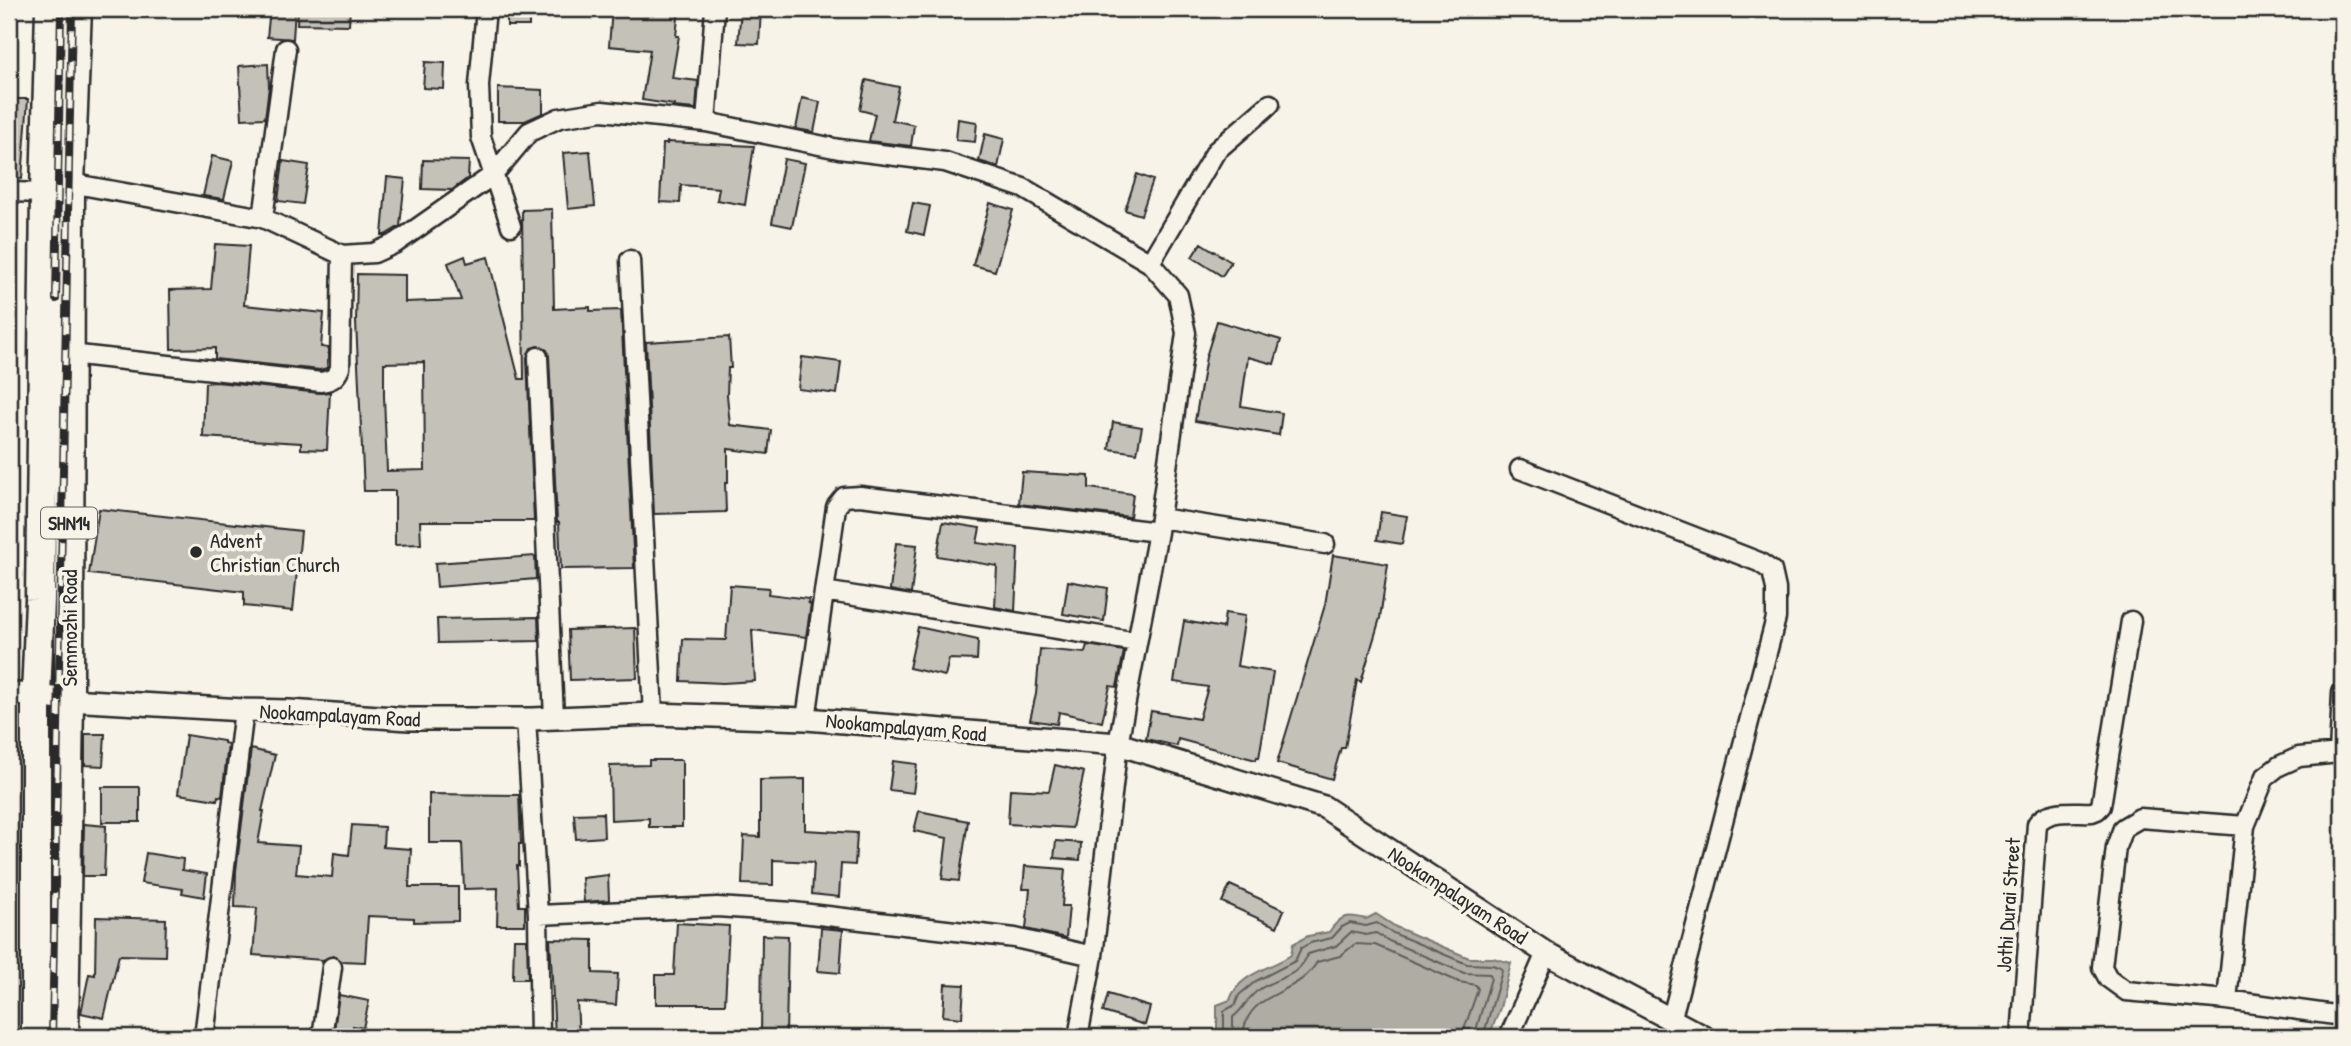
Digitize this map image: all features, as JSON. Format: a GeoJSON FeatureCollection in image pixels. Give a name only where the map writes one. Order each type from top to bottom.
{"type":"FeatureCollection","features":[{"type":"Feature","properties":{"kind":"main road","name":"Semmozhi Road"},"geometry":{"type":"LineString","coordinates":[[50,9],[57,188],[70,354],[64,1037]]}},
{"type":"Feature","properties":{"kind":"main road","name":"Semmozhi Road"},"geometry":{"type":"LineString","coordinates":[[36,1037],[22,694],[40,600],[57,188],[77,9]]}},
{"type":"Feature","properties":{"kind":"street"},"geometry":{"type":"LineString","coordinates":[[486,9],[479,85],[481,137],[511,226]]}},
{"type":"Feature","properties":{"kind":"street"},"geometry":{"type":"LineString","coordinates":[[706,122],[715,9]]}},
{"type":"Feature","properties":{"kind":"street"},"geometry":{"type":"LineString","coordinates":[[263,218],[286,49]]}},
{"type":"Feature","properties":{"kind":"street"},"geometry":{"type":"LineString","coordinates":[[1150,263],[1216,151],[1270,103]]}},
{"type":"Feature","properties":{"kind":"street"},"geometry":{"type":"LineString","coordinates":[[9,192],[57,188],[263,218],[342,255],[374,253],[396,243],[493,175],[529,132],[559,118],[602,111],[706,122],[839,149],[944,162],[1023,188],[1150,263],[1178,295],[1185,333],[1159,525],[1118,744],[1093,956],[1078,1037]]}},
{"type":"Feature","properties":{"kind":"street"},"geometry":{"type":"LineString","coordinates":[[70,354],[331,381],[340,368],[342,255]]}},
{"type":"Feature","properties":{"kind":"street"},"geometry":{"type":"LineString","coordinates":[[630,260],[653,714]]}},
{"type":"Feature","properties":{"kind":"street"},"geometry":{"type":"LineString","coordinates":[[538,357],[554,718]]}},
{"type":"Feature","properties":{"kind":"street"},"geometry":{"type":"LineString","coordinates":[[1520,469],[1759,562],[1772,571],[1776,589],[1776,618],[1671,1021]]}},
{"type":"Feature","properties":{"kind":"street"},"geometry":{"type":"LineString","coordinates":[[806,719],[836,507],[844,497],[860,496],[1159,525],[1325,544]]}},
{"type":"Feature","properties":{"kind":"street"},"geometry":{"type":"LineString","coordinates":[[824,591],[1138,642]]}},
{"type":"Feature","properties":{"kind":"street","name":"Jothi Durai Street"},"geometry":{"type":"LineString","coordinates":[[2021,1037],[2037,824],[2042,817],[2050,814],[2092,812],[2101,806],[2131,621]]}},
{"type":"Feature","properties":{"kind":"street"},"geometry":{"type":"LineString","coordinates":[[2227,1000],[2245,826],[2265,777],[2279,765],[2300,757],[2340,753],[2342,692]]}},
{"type":"Feature","properties":{"kind":"street","name":"Nookampalayam Road"},"geometry":{"type":"LineString","coordinates":[[22,694],[69,700],[289,710],[410,719],[526,719],[653,714],[806,719],[1118,744],[1324,807],[1546,953],[1704,1037]]}},
{"type":"Feature","properties":{"kind":"street"},"geometry":{"type":"LineString","coordinates":[[204,1037],[244,710]]}},
{"type":"Feature","properties":{"kind":"street"},"geometry":{"type":"LineString","coordinates":[[526,719],[538,915],[540,1037]]}},
{"type":"Feature","properties":{"kind":"street"},"geometry":{"type":"LineString","coordinates":[[2245,826],[2140,818],[2123,828],[2116,847],[2102,967],[2108,978],[2126,991],[2227,1000],[2342,1016]]}},
{"type":"Feature","properties":{"kind":"street"},"geometry":{"type":"LineString","coordinates":[[538,915],[717,906],[793,912],[1015,938],[1093,956]]}},
{"type":"Feature","properties":{"kind":"street"},"geometry":{"type":"LineString","coordinates":[[1509,1037],[1546,953]]}},
{"type":"Feature","properties":{"kind":"street"},"geometry":{"type":"LineString","coordinates":[[322,1037],[332,967]]}},
{"type":"Feature","properties":{"kind":"water"},"geometry":{"type":"Polygon","coordinates":[[[1376,914],[1396,927],[1469,958],[1493,958],[1511,963],[1500,1008],[1489,1037],[1217,1037],[1217,1005],[1230,1000],[1234,991],[1247,978],[1291,955],[1293,944],[1308,936],[1329,932],[1345,917],[1366,919],[1376,914]]]}},
{"type":"Feature","properties":{"kind":"building"},"geometry":{"type":"Polygon","coordinates":[[[270,9],[295,9],[293,39],[267,37],[270,9]]]}},
{"type":"Feature","properties":{"kind":"building"},"geometry":{"type":"Polygon","coordinates":[[[298,9],[350,9],[349,25],[297,24],[298,9]]]}},
{"type":"Feature","properties":{"kind":"building"},"geometry":{"type":"Polygon","coordinates":[[[507,9],[529,9],[529,26],[507,26],[507,9]]]}},
{"type":"Feature","properties":{"kind":"building"},"geometry":{"type":"Polygon","coordinates":[[[612,9],[679,9],[676,36],[679,36],[672,78],[698,81],[696,109],[642,100],[650,50],[609,46],[612,9]]]}},
{"type":"Feature","properties":{"kind":"building"},"geometry":{"type":"Polygon","coordinates":[[[741,9],[761,9],[759,44],[738,43],[741,9]]]}},
{"type":"Feature","properties":{"kind":"building"},"geometry":{"type":"Polygon","coordinates":[[[425,62],[445,63],[444,89],[423,88],[425,62]]]}},
{"type":"Feature","properties":{"kind":"building"},"geometry":{"type":"Polygon","coordinates":[[[268,64],[269,87],[265,118],[242,119],[239,66],[268,64]]]}},
{"type":"Feature","properties":{"kind":"building"},"geometry":{"type":"Polygon","coordinates":[[[866,80],[899,87],[892,120],[914,125],[911,146],[869,141],[875,114],[860,110],[866,80]]]}},
{"type":"Feature","properties":{"kind":"building"},"geometry":{"type":"Polygon","coordinates":[[[498,88],[543,90],[543,113],[525,121],[498,121],[498,88]]]}},
{"type":"Feature","properties":{"kind":"building"},"geometry":{"type":"Polygon","coordinates":[[[802,98],[820,102],[814,132],[796,129],[802,98]]]}},
{"type":"Feature","properties":{"kind":"building"},"geometry":{"type":"Polygon","coordinates":[[[9,99],[28,99],[22,179],[9,178],[9,99]]]}},
{"type":"Feature","properties":{"kind":"building"},"geometry":{"type":"Polygon","coordinates":[[[958,119],[977,122],[975,142],[956,140],[958,119]]]}},
{"type":"Feature","properties":{"kind":"building"},"geometry":{"type":"Polygon","coordinates":[[[985,134],[1004,139],[998,167],[979,161],[985,134]]]}},
{"type":"Feature","properties":{"kind":"building"},"geometry":{"type":"Polygon","coordinates":[[[663,144],[754,146],[745,205],[717,200],[719,188],[681,185],[680,203],[660,202],[663,144]]]}},
{"type":"Feature","properties":{"kind":"building"},"geometry":{"type":"Polygon","coordinates":[[[590,151],[595,206],[568,209],[563,153],[590,151]]]}},
{"type":"Feature","properties":{"kind":"building"},"geometry":{"type":"Polygon","coordinates":[[[212,156],[233,161],[224,199],[203,196],[212,156]]]}},
{"type":"Feature","properties":{"kind":"building"},"geometry":{"type":"Polygon","coordinates":[[[784,159],[805,163],[792,227],[772,223],[784,159]]]}},
{"type":"Feature","properties":{"kind":"building"},"geometry":{"type":"Polygon","coordinates":[[[423,160],[469,161],[468,178],[452,190],[422,189],[423,160]]]}},
{"type":"Feature","properties":{"kind":"building"},"geometry":{"type":"Polygon","coordinates":[[[283,161],[309,165],[303,204],[278,201],[283,161]]]}},
{"type":"Feature","properties":{"kind":"building"},"geometry":{"type":"Polygon","coordinates":[[[1137,174],[1153,180],[1141,215],[1125,210],[1137,174]]]}},
{"type":"Feature","properties":{"kind":"building"},"geometry":{"type":"Polygon","coordinates":[[[387,177],[405,179],[400,226],[382,235],[387,177]]]}},
{"type":"Feature","properties":{"kind":"building"},"geometry":{"type":"Polygon","coordinates":[[[913,203],[930,206],[924,235],[907,231],[913,203]]]}},
{"type":"Feature","properties":{"kind":"building"},"geometry":{"type":"Polygon","coordinates":[[[990,203],[1013,210],[995,271],[973,265],[990,203]]]}},
{"type":"Feature","properties":{"kind":"building"},"geometry":{"type":"Polygon","coordinates":[[[552,209],[554,309],[590,307],[590,311],[621,310],[634,568],[561,569],[549,356],[547,350],[538,346],[531,348],[527,358],[534,521],[420,521],[421,544],[395,545],[395,491],[364,491],[356,322],[357,274],[405,275],[405,302],[461,300],[448,263],[465,256],[467,263],[488,257],[519,379],[524,379],[522,210],[552,209]],[[424,362],[384,363],[387,471],[425,470],[424,362]]]}},
{"type":"Feature","properties":{"kind":"building"},"geometry":{"type":"Polygon","coordinates":[[[1201,243],[1231,262],[1222,276],[1192,257],[1201,243]]]}},
{"type":"Feature","properties":{"kind":"building"},"geometry":{"type":"Polygon","coordinates":[[[215,244],[249,246],[244,305],[324,313],[321,347],[329,348],[327,368],[320,370],[215,359],[215,348],[171,349],[170,290],[211,289],[215,244]]]}},
{"type":"Feature","properties":{"kind":"building"},"geometry":{"type":"Polygon","coordinates":[[[1217,321],[1281,340],[1274,364],[1248,357],[1241,406],[1282,413],[1279,435],[1195,421],[1206,357],[1217,321]]]}},
{"type":"Feature","properties":{"kind":"building"},"geometry":{"type":"Polygon","coordinates":[[[729,337],[731,368],[728,368],[727,395],[730,425],[771,430],[768,454],[728,449],[726,512],[654,514],[646,342],[729,337]]]}},
{"type":"Feature","properties":{"kind":"building"},"geometry":{"type":"Polygon","coordinates":[[[802,357],[841,362],[837,394],[798,389],[802,357]]]}},
{"type":"Feature","properties":{"kind":"building"},"geometry":{"type":"Polygon","coordinates":[[[205,383],[330,392],[327,450],[301,449],[301,443],[203,437],[205,383]]]}},
{"type":"Feature","properties":{"kind":"building"},"geometry":{"type":"Polygon","coordinates":[[[1113,422],[1142,427],[1137,453],[1109,449],[1113,422]]]}},
{"type":"Feature","properties":{"kind":"building"},"geometry":{"type":"Polygon","coordinates":[[[1022,472],[1089,476],[1089,488],[1133,494],[1130,517],[1019,504],[1022,472]]]}},
{"type":"Feature","properties":{"kind":"building","name":"Advent Christian Church"},"geometry":{"type":"Polygon","coordinates":[[[99,509],[301,531],[293,611],[244,606],[244,592],[89,574],[99,509]]]}},
{"type":"Feature","properties":{"kind":"building"},"geometry":{"type":"Polygon","coordinates":[[[1381,512],[1407,516],[1402,544],[1377,540],[1381,512]]]}},
{"type":"Feature","properties":{"kind":"building"},"geometry":{"type":"Polygon","coordinates":[[[943,522],[980,528],[977,543],[1018,548],[1015,611],[995,607],[997,566],[937,556],[943,522]]]}},
{"type":"Feature","properties":{"kind":"building"},"geometry":{"type":"Polygon","coordinates":[[[896,543],[917,545],[911,594],[890,590],[896,543]]]}},
{"type":"Feature","properties":{"kind":"building"},"geometry":{"type":"Polygon","coordinates":[[[1333,555],[1388,564],[1380,618],[1361,682],[1357,680],[1345,748],[1341,748],[1332,779],[1277,763],[1325,605],[1333,555]]]}},
{"type":"Feature","properties":{"kind":"building"},"geometry":{"type":"Polygon","coordinates":[[[535,556],[536,579],[437,587],[435,563],[535,556]]]}},
{"type":"Feature","properties":{"kind":"building"},"geometry":{"type":"Polygon","coordinates":[[[1068,581],[1108,588],[1104,621],[1063,614],[1068,581]]]}},
{"type":"Feature","properties":{"kind":"building"},"geometry":{"type":"Polygon","coordinates":[[[730,585],[769,588],[768,594],[809,599],[808,603],[811,604],[806,637],[752,630],[755,681],[681,681],[683,639],[726,640],[730,585]]]}},
{"type":"Feature","properties":{"kind":"building"},"geometry":{"type":"Polygon","coordinates":[[[1225,613],[1245,616],[1237,666],[1273,672],[1259,758],[1256,760],[1178,739],[1177,746],[1146,739],[1151,711],[1199,719],[1208,687],[1174,682],[1184,621],[1223,628],[1225,613]]]}},
{"type":"Feature","properties":{"kind":"building"},"geometry":{"type":"Polygon","coordinates":[[[538,617],[539,641],[438,643],[437,619],[538,617]]]}},
{"type":"Feature","properties":{"kind":"building"},"geometry":{"type":"Polygon","coordinates":[[[918,627],[978,640],[977,660],[949,659],[945,676],[909,668],[918,627]]]}},
{"type":"Feature","properties":{"kind":"building"},"geometry":{"type":"Polygon","coordinates":[[[635,628],[637,678],[570,680],[568,630],[635,628]]]}},
{"type":"Feature","properties":{"kind":"building"},"geometry":{"type":"Polygon","coordinates":[[[1087,645],[1124,651],[1117,687],[1110,686],[1102,722],[1059,712],[1057,724],[1030,720],[1036,694],[1040,649],[1085,653],[1087,645]]]}},
{"type":"Feature","properties":{"kind":"building"},"geometry":{"type":"Polygon","coordinates":[[[85,734],[105,734],[103,766],[85,765],[85,734]]]}},
{"type":"Feature","properties":{"kind":"building"},"geometry":{"type":"Polygon","coordinates":[[[186,735],[228,744],[222,797],[218,796],[217,800],[178,794],[186,735]]]}},
{"type":"Feature","properties":{"kind":"building"},"geometry":{"type":"Polygon","coordinates":[[[251,749],[275,755],[262,811],[258,843],[299,846],[296,874],[332,877],[334,853],[349,855],[352,825],[384,827],[383,847],[411,849],[409,887],[458,887],[458,921],[414,922],[414,918],[368,916],[365,962],[341,961],[333,956],[323,960],[253,955],[257,908],[235,907],[236,871],[251,749]]]}},
{"type":"Feature","properties":{"kind":"building"},"geometry":{"type":"Polygon","coordinates":[[[649,760],[682,760],[682,827],[649,827],[649,818],[611,820],[610,766],[649,765],[649,760]]]}},
{"type":"Feature","properties":{"kind":"building"},"geometry":{"type":"Polygon","coordinates":[[[893,761],[917,764],[913,793],[889,790],[893,761]]]}},
{"type":"Feature","properties":{"kind":"building"},"geometry":{"type":"Polygon","coordinates":[[[1055,765],[1084,772],[1072,828],[1008,824],[1010,789],[1049,791],[1055,765]]]}},
{"type":"Feature","properties":{"kind":"building"},"geometry":{"type":"Polygon","coordinates":[[[805,779],[805,830],[857,833],[855,865],[841,864],[839,897],[812,894],[814,862],[773,860],[773,885],[742,884],[744,836],[760,837],[760,780],[805,779]]]}},
{"type":"Feature","properties":{"kind":"building"},"geometry":{"type":"Polygon","coordinates":[[[102,787],[140,787],[140,822],[102,822],[102,787]]]}},
{"type":"Feature","properties":{"kind":"building"},"geometry":{"type":"Polygon","coordinates":[[[429,794],[519,795],[521,844],[517,866],[519,906],[525,906],[525,925],[497,925],[498,888],[464,889],[462,843],[429,843],[429,794]]]}},
{"type":"Feature","properties":{"kind":"building"},"geometry":{"type":"Polygon","coordinates":[[[919,811],[968,821],[959,881],[942,879],[947,838],[914,831],[919,811]]]}},
{"type":"Feature","properties":{"kind":"building"},"geometry":{"type":"Polygon","coordinates":[[[603,813],[604,837],[576,839],[574,814],[603,813]]]}},
{"type":"Feature","properties":{"kind":"building"},"geometry":{"type":"Polygon","coordinates":[[[84,824],[106,826],[104,876],[83,876],[84,824]]]}},
{"type":"Feature","properties":{"kind":"building"},"geometry":{"type":"Polygon","coordinates":[[[1056,841],[1081,843],[1080,860],[1054,858],[1056,841]]]}},
{"type":"Feature","properties":{"kind":"building"},"geometry":{"type":"Polygon","coordinates":[[[146,853],[183,859],[182,870],[207,874],[204,897],[182,893],[183,889],[141,883],[146,853]]]}},
{"type":"Feature","properties":{"kind":"building"},"geometry":{"type":"Polygon","coordinates":[[[1025,866],[1065,869],[1062,906],[1069,906],[1066,938],[1026,929],[1030,889],[1023,889],[1025,866]]]}},
{"type":"Feature","properties":{"kind":"building"},"geometry":{"type":"Polygon","coordinates":[[[608,875],[609,900],[584,902],[582,878],[608,875]]]}},
{"type":"Feature","properties":{"kind":"building"},"geometry":{"type":"Polygon","coordinates":[[[1230,885],[1284,910],[1277,927],[1222,902],[1230,885]]]}},
{"type":"Feature","properties":{"kind":"building"},"geometry":{"type":"Polygon","coordinates":[[[96,917],[166,919],[165,956],[119,955],[104,1018],[81,1013],[89,974],[95,975],[96,917]]]}},
{"type":"Feature","properties":{"kind":"building"},"geometry":{"type":"Polygon","coordinates":[[[677,923],[729,926],[725,1004],[656,1004],[656,975],[674,975],[677,923]]]}},
{"type":"Feature","properties":{"kind":"building"},"geometry":{"type":"Polygon","coordinates":[[[821,928],[843,930],[840,973],[818,971],[821,928]]]}},
{"type":"Feature","properties":{"kind":"building"},"geometry":{"type":"Polygon","coordinates":[[[762,935],[788,936],[786,1037],[761,1037],[762,935]]]}},
{"type":"Feature","properties":{"kind":"building"},"geometry":{"type":"Polygon","coordinates":[[[514,939],[527,939],[528,979],[513,979],[514,939]]]}},
{"type":"Feature","properties":{"kind":"building"},"geometry":{"type":"Polygon","coordinates":[[[550,939],[593,940],[593,973],[618,974],[616,1005],[577,1002],[579,1037],[555,1037],[550,939]]]}},
{"type":"Feature","properties":{"kind":"building"},"geometry":{"type":"Polygon","coordinates":[[[945,984],[964,985],[962,1018],[943,1016],[945,984]]]}},
{"type":"Feature","properties":{"kind":"building"},"geometry":{"type":"Polygon","coordinates":[[[1108,994],[1150,1007],[1145,1025],[1103,1012],[1108,994]]]}},
{"type":"Feature","properties":{"kind":"building"},"geometry":{"type":"Polygon","coordinates":[[[339,995],[369,1001],[363,1028],[353,1026],[351,1037],[333,1037],[339,995]]]}},
{"type":"Feature","properties":{"kind":"railway"},"geometry":{"type":"LineString","coordinates":[[56,299],[61,9]]}},
{"type":"Feature","properties":{"kind":"railway"},"geometry":{"type":"LineString","coordinates":[[52,1037],[72,9]]}},
{"type":"Feature","properties":{"kind":"place","name":"Advent Christian Church"},"geometry":{"type":"Point","coordinates":[196,552]}}]}
